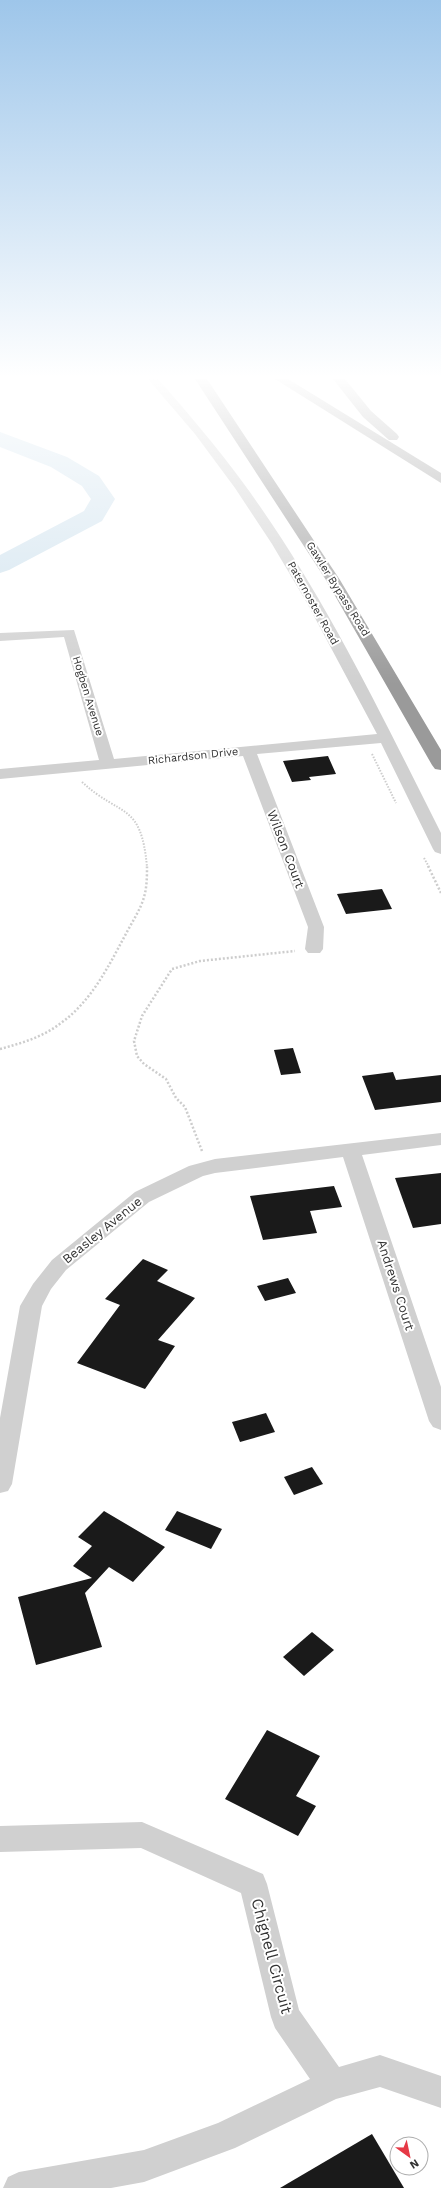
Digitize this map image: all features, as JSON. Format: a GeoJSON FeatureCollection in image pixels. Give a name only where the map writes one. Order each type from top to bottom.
{"type":"FeatureCollection","features":[{"type":"Feature","properties":{"kind":"highway","name":"Gawler Bypass Road"},"geometry":{"type":"LineString","coordinates":[[268,481],[333,580],[441,765]]}},
{"type":"Feature","properties":{"kind":"street","name":"Paternoster Road"},"geometry":{"type":"LineString","coordinates":[[234,481],[292,564],[385,738],[441,849]]}},
{"type":"Feature","properties":{"kind":"street","name":"Hogben Avenue"},"geometry":{"type":"LineString","coordinates":[[0,637],[65,632],[69,633],[108,764]]}},
{"type":"Feature","properties":{"kind":"street","name":"Richardson Drive"},"geometry":{"type":"LineString","coordinates":[[0,774],[385,738]]}},
{"type":"Feature","properties":{"kind":"street","name":"Wilson Court"},"geometry":{"type":"LineString","coordinates":[[248,750],[316,927],[314,948]]}},
{"type":"Feature","properties":{"kind":"street","name":"Beasley Avenue"},"geometry":{"type":"LineString","coordinates":[[0,1484],[31,1306],[42,1284],[59,1265],[142,1197],[196,1171],[215,1166],[441,1139]]}},
{"type":"Feature","properties":{"kind":"street","name":"Andrews Court"},"geometry":{"type":"LineString","coordinates":[[351,1150],[441,1421]]}},
{"type":"Feature","properties":{"kind":"street","name":"Chignell Circuit"},"geometry":{"type":"LineString","coordinates":[[0,1839],[142,1835],[253,1884],[286,2017],[332,2085]]}},
{"type":"Feature","properties":{"kind":"street"},"geometry":{"type":"LineString","coordinates":[[19,2188],[144,2166],[224,2137],[332,2085],[380,2071],[441,2092]]}},
{"type":"Feature","properties":{"kind":"path"},"geometry":{"type":"LineString","coordinates":[[365,739],[387,788],[399,807]]}},
{"type":"Feature","properties":{"kind":"path"},"geometry":{"type":"LineString","coordinates":[[0,1049],[29,1041],[66,1020],[89,998],[115,959],[145,895],[146,858],[136,822],[130,815],[97,795],[77,777]]}},
{"type":"Feature","properties":{"kind":"path"},"geometry":{"type":"LineString","coordinates":[[424,857],[441,893]]}},
{"type":"Feature","properties":{"kind":"path"},"geometry":{"type":"LineString","coordinates":[[215,1166],[202,1152],[185,1107],[176,1098],[166,1079],[144,1064],[138,1056],[134,1041],[142,1016],[164,978],[172,969],[184,964],[314,948]]}},
{"type":"Feature","properties":{"kind":"building"},"geometry":{"type":"Polygon","coordinates":[[[328,756],[336,774],[309,777],[311,780],[292,782],[283,761],[328,756]]]}},
{"type":"Feature","properties":{"kind":"building"},"geometry":{"type":"Polygon","coordinates":[[[382,889],[392,909],[346,914],[337,894],[382,889]]]}},
{"type":"Feature","properties":{"kind":"building"},"geometry":{"type":"Polygon","coordinates":[[[293,1048],[301,1073],[281,1075],[274,1050],[293,1048]]]}},
{"type":"Feature","properties":{"kind":"building"},"geometry":{"type":"Polygon","coordinates":[[[393,1072],[396,1080],[441,1075],[441,1102],[375,1110],[362,1076],[393,1072]]]}},
{"type":"Feature","properties":{"kind":"building"},"geometry":{"type":"Polygon","coordinates":[[[441,1173],[441,1224],[413,1228],[395,1178],[441,1173]]]}},
{"type":"Feature","properties":{"kind":"building"},"geometry":{"type":"Polygon","coordinates":[[[334,1186],[342,1207],[310,1211],[317,1233],[263,1240],[250,1196],[334,1186]]]}},
{"type":"Feature","properties":{"kind":"building"},"geometry":{"type":"Polygon","coordinates":[[[143,1259],[168,1270],[157,1281],[195,1298],[158,1340],[175,1346],[145,1389],[77,1363],[120,1305],[105,1299],[143,1259]]]}},
{"type":"Feature","properties":{"kind":"building"},"geometry":{"type":"Polygon","coordinates":[[[288,1278],[296,1293],[265,1301],[257,1286],[288,1278]]]}},
{"type":"Feature","properties":{"kind":"building"},"geometry":{"type":"Polygon","coordinates":[[[266,1413],[275,1432],[240,1442],[232,1422],[266,1413]]]}},
{"type":"Feature","properties":{"kind":"building"},"geometry":{"type":"Polygon","coordinates":[[[312,1467],[323,1484],[294,1495],[284,1477],[312,1467]]]}},
{"type":"Feature","properties":{"kind":"building"},"geometry":{"type":"Polygon","coordinates":[[[104,1511],[165,1547],[133,1582],[109,1567],[85,1593],[102,1647],[36,1665],[18,1597],[92,1578],[73,1566],[92,1546],[78,1537],[104,1511]]]}},
{"type":"Feature","properties":{"kind":"building"},"geometry":{"type":"Polygon","coordinates":[[[177,1511],[222,1529],[211,1549],[165,1530],[177,1511]]]}},
{"type":"Feature","properties":{"kind":"building"},"geometry":{"type":"Polygon","coordinates":[[[312,1632],[334,1650],[304,1676],[283,1657],[312,1632]]]}},
{"type":"Feature","properties":{"kind":"building"},"geometry":{"type":"Polygon","coordinates":[[[267,1730],[320,1756],[296,1796],[316,1806],[298,1836],[225,1799],[267,1730]]]}},
{"type":"Feature","properties":{"kind":"building"},"geometry":{"type":"Polygon","coordinates":[[[372,2134],[389,2163],[389,2176],[397,2176],[404,2188],[280,2188],[372,2134]]]}},
{"type":"Feature","properties":{"kind":"waterway"},"geometry":{"type":"LineString","coordinates":[[0,565],[93,516],[103,499],[91,481]]}}]}
